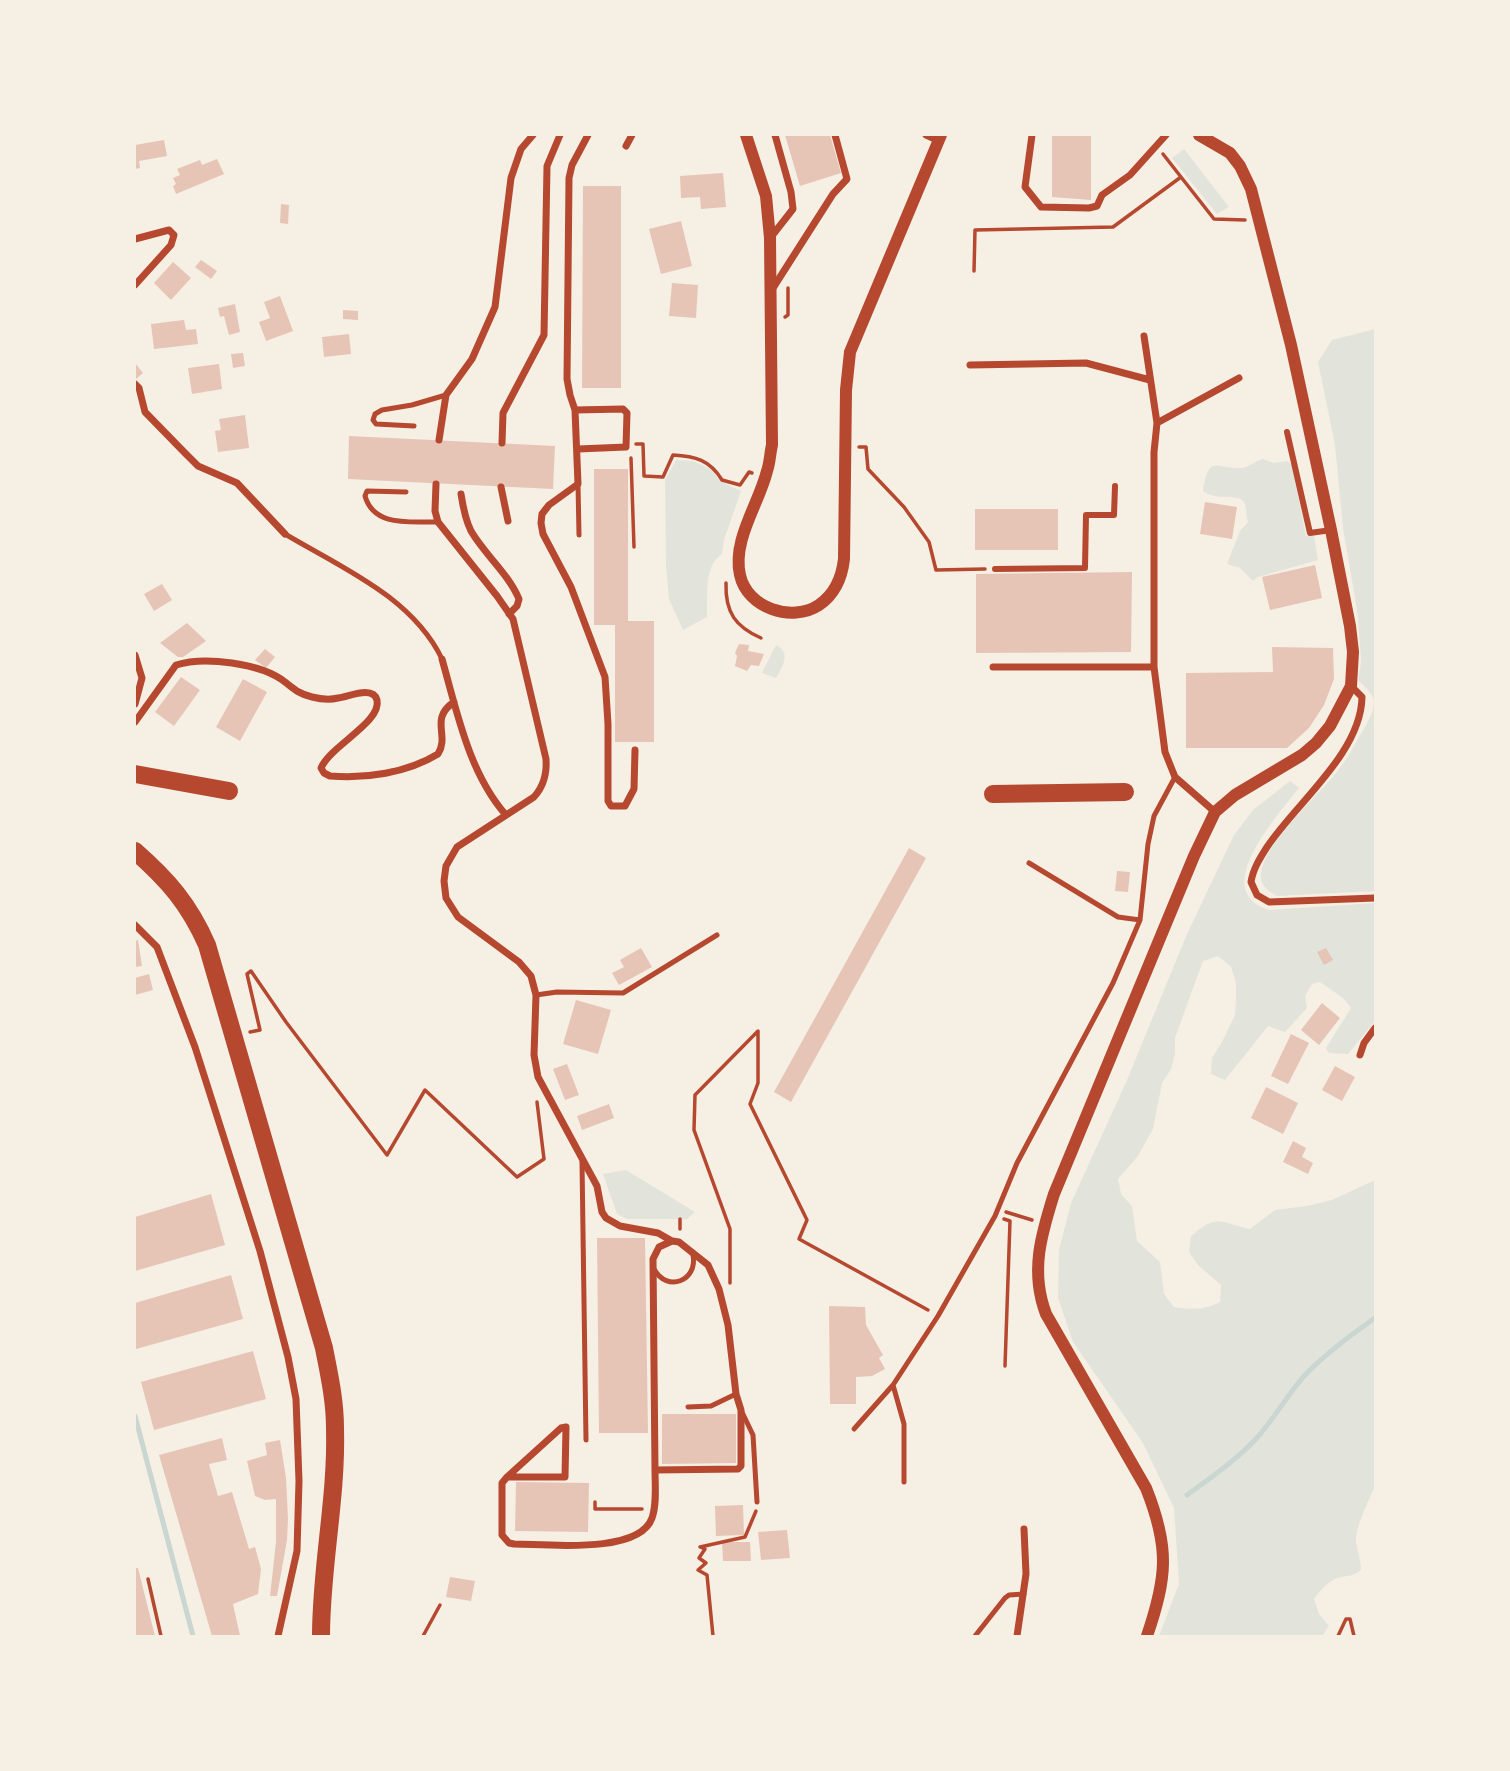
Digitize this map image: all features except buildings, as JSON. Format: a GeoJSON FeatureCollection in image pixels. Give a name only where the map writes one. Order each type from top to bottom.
{"type":"FeatureCollection","features":[{"type":"Feature","properties":{"kind":"highway"},"geometry":{"type":"LineString","coordinates":[[135,774],[229,791]]}},
{"type":"Feature","properties":{"kind":"highway"},"geometry":{"type":"LineString","coordinates":[[993,794],[1125,792]]}},
{"type":"Feature","properties":{"kind":"highway"},"geometry":{"type":"LineString","coordinates":[[135,851],[183,898],[197,922],[214,966],[324,1348],[335,1429],[331,1525],[321,1594],[321,1636]]}},
{"type":"Feature","properties":{"kind":"street"},"geometry":{"type":"LineString","coordinates":[[439,440],[446,395],[472,359],[495,307],[511,178],[521,149],[533,135]]}},
{"type":"Feature","properties":{"kind":"street"},"geometry":{"type":"LineString","coordinates":[[502,443],[503,413],[544,335],[547,166],[560,135]]}},
{"type":"Feature","properties":{"kind":"street"},"geometry":{"type":"LineString","coordinates":[[588,135],[572,165],[569,178],[567,379],[575,410],[578,484],[549,505],[542,514],[541,523],[543,534],[571,587],[605,677],[608,801],[611,806],[625,806],[634,789],[635,750]]}},
{"type":"Feature","properties":{"kind":"street"},"geometry":{"type":"LineString","coordinates":[[625,146],[632,135]]}},
{"type":"Feature","properties":{"kind":"street"},"geometry":{"type":"LineString","coordinates":[[746,135],[766,196],[770,238],[772,444],[766,476],[739,550],[740,578],[752,597],[761,605],[786,612],[810,610],[820,604],[830,595],[842,573],[846,390],[850,352],[935,137]]}},
{"type":"Feature","properties":{"kind":"street"},"geometry":{"type":"LineString","coordinates":[[770,238],[793,209],[775,135]]}},
{"type":"Feature","properties":{"kind":"street"},"geometry":{"type":"LineString","coordinates":[[770,293],[832,194],[847,179],[835,135]]}},
{"type":"Feature","properties":{"kind":"street"},"geometry":{"type":"LineString","coordinates":[[1032,135],[1025,187],[1041,207],[1089,208],[1097,206],[1102,195],[1130,175],[1166,135]]}},
{"type":"Feature","properties":{"kind":"street"},"geometry":{"type":"LineString","coordinates":[[1147,1636],[1163,1584],[1163,1538],[1158,1518],[1146,1488],[1046,1314],[1040,1297],[1037,1255],[1054,1194],[1194,856],[1215,812],[1235,795],[1285,766],[1316,743],[1330,726],[1351,686],[1353,652],[1331,530],[1292,345],[1251,189],[1230,153],[1199,135]]}},
{"type":"Feature","properties":{"kind":"street"},"geometry":{"type":"LineString","coordinates":[[135,239],[169,230],[174,235],[172,245],[135,285]]}},
{"type":"Feature","properties":{"kind":"street"},"geometry":{"type":"LineString","coordinates":[[1144,336],[1157,423],[1154,452],[1154,667],[1165,752],[1175,777],[1215,812]]}},
{"type":"Feature","properties":{"kind":"street"},"geometry":{"type":"LineString","coordinates":[[970,365],[1086,363],[1150,380]]}},
{"type":"Feature","properties":{"kind":"street"},"geometry":{"type":"LineString","coordinates":[[1157,423],[1239,379]]}},
{"type":"Feature","properties":{"kind":"street"},"geometry":{"type":"LineString","coordinates":[[135,384],[145,411],[198,466],[237,483],[285,534]]}},
{"type":"Feature","properties":{"kind":"street"},"geometry":{"type":"LineString","coordinates":[[575,410],[626,410],[626,445],[578,449]]}},
{"type":"Feature","properties":{"kind":"street"},"geometry":{"type":"LineString","coordinates":[[1287,432],[1310,533],[1331,530]]}},
{"type":"Feature","properties":{"kind":"street"},"geometry":{"type":"LineString","coordinates":[[436,484],[435,511],[438,522],[513,620],[547,759],[547,771],[540,790],[506,816],[457,847],[446,866],[444,889],[448,904],[458,917],[519,962],[531,976],[536,995],[534,1063],[538,1077],[597,1186],[602,1212],[606,1218],[620,1226],[658,1233],[685,1245],[693,1255],[706,1262],[719,1289],[728,1325],[736,1394],[741,1410],[740,1468],[655,1470]]}},
{"type":"Feature","properties":{"kind":"street"},"geometry":{"type":"LineString","coordinates":[[995,569],[1085,568],[1086,515],[1114,515],[1115,486]]}},
{"type":"Feature","properties":{"kind":"street"},"geometry":{"type":"LineString","coordinates":[[501,487],[508,521]]}},
{"type":"Feature","properties":{"kind":"street"},"geometry":{"type":"LineString","coordinates":[[461,494],[464,512],[472,531],[514,587],[519,599],[517,606],[509,614]]}},
{"type":"Feature","properties":{"kind":"street"},"geometry":{"type":"LineString","coordinates":[[135,655],[142,678],[135,704]]}},
{"type":"Feature","properties":{"kind":"street"},"geometry":{"type":"LineString","coordinates":[[442,659],[476,768],[494,802],[506,816]]}},
{"type":"Feature","properties":{"kind":"street"},"geometry":{"type":"LineString","coordinates":[[135,722],[176,665],[200,661],[237,663],[278,678],[298,694],[317,699],[337,699],[363,692],[372,693],[377,703],[371,719],[341,743],[323,762],[321,768],[324,774],[330,776],[375,775],[394,771],[438,754],[442,742],[441,716],[445,708],[454,702]]}},
{"type":"Feature","properties":{"kind":"street"},"geometry":{"type":"LineString","coordinates":[[993,667],[1154,667]]}},
{"type":"Feature","properties":{"kind":"street"},"geometry":{"type":"LineString","coordinates":[[1351,686],[1362,697],[1362,711],[1357,723],[1336,762],[1282,825],[1258,861],[1251,882],[1257,895],[1269,902],[1375,898]]}},
{"type":"Feature","properties":{"kind":"street"},"geometry":{"type":"LineString","coordinates":[[135,925],[158,947],[195,1047],[260,1251],[288,1357],[296,1399],[298,1528],[297,1551],[278,1636]]}},
{"type":"Feature","properties":{"kind":"street"},"geometry":{"type":"LineString","coordinates":[[1360,1055],[1364,1043],[1375,1028]]}},
{"type":"Feature","properties":{"kind":"street"},"geometry":{"type":"LineString","coordinates":[[507,1477],[565,1477],[566,1427],[561,1428],[507,1477],[501,1488],[502,1535],[509,1543],[514,1544],[600,1545],[614,1543],[647,1527],[652,1518],[655,1470],[653,1266],[655,1252],[672,1241]]}},
{"type":"Feature","properties":{"kind":"street"},"geometry":{"type":"LineString","coordinates":[[1017,1636],[1024,1594],[1024,1529]]}},
{"type":"Feature","properties":{"kind":"lane"},"geometry":{"type":"LineString","coordinates":[[414,425],[383,425],[376,424],[373,420],[375,414],[382,410],[446,395]]}},
{"type":"Feature","properties":{"kind":"lane"},"geometry":{"type":"LineString","coordinates":[[578,484],[579,535]]}},
{"type":"Feature","properties":{"kind":"lane"},"geometry":{"type":"LineString","coordinates":[[406,492],[374,490],[367,491],[365,496],[375,513],[389,520],[438,522]]}},
{"type":"Feature","properties":{"kind":"lane"},"geometry":{"type":"LineString","coordinates":[[285,534],[387,595],[422,625],[442,659]]}},
{"type":"Feature","properties":{"kind":"lane"},"geometry":{"type":"LineString","coordinates":[[854,1429],[893,1385],[938,1316],[996,1212],[1017,1163],[1113,983],[1140,920],[1148,844],[1154,816],[1175,777]]}},
{"type":"Feature","properties":{"kind":"lane"},"geometry":{"type":"LineString","coordinates":[[1029,863],[1118,917],[1140,920]]}},
{"type":"Feature","properties":{"kind":"lane"},"geometry":{"type":"LineString","coordinates":[[536,995],[557,992],[623,993],[717,935]]}},
{"type":"Feature","properties":{"kind":"lane"},"geometry":{"type":"LineString","coordinates":[[582,1159],[586,1440]]}},
{"type":"Feature","properties":{"kind":"lane"},"geometry":{"type":"LineString","coordinates":[[653,1266],[660,1278],[666,1282],[680,1282],[691,1274],[693,1255]]}},
{"type":"Feature","properties":{"kind":"lane"},"geometry":{"type":"LineString","coordinates":[[893,1385],[904,1424],[904,1482]]}},
{"type":"Feature","properties":{"kind":"lane"},"geometry":{"type":"LineString","coordinates":[[688,1407],[711,1406],[736,1394]]}},
{"type":"Feature","properties":{"kind":"lane"},"geometry":{"type":"LineString","coordinates":[[741,1410],[752,1429],[757,1502]]}},
{"type":"Feature","properties":{"kind":"lane"},"geometry":{"type":"LineString","coordinates":[[975,1636],[1005,1598],[1009,1595],[1024,1594]]}},
{"type":"Feature","properties":{"kind":"path"},"geometry":{"type":"LineString","coordinates":[[1157,146],[1214,219],[1260,220]]}},
{"type":"Feature","properties":{"kind":"path"},"geometry":{"type":"LineString","coordinates":[[974,271],[975,230],[1113,227],[1181,177]]}},
{"type":"Feature","properties":{"kind":"path"},"geometry":{"type":"LineString","coordinates":[[634,547],[633,462],[626,445],[643,444],[644,476],[663,477],[673,455],[702,459],[715,469],[722,480],[740,485],[749,472],[766,476]]}},
{"type":"Feature","properties":{"kind":"path"},"geometry":{"type":"LineString","coordinates":[[846,446],[866,447],[868,469],[904,507],[929,542],[936,570],[995,569]]}},
{"type":"Feature","properties":{"kind":"path"},"geometry":{"type":"LineString","coordinates":[[250,1032],[260,1030],[247,974],[251,971],[286,1022],[387,1155],[425,1090],[517,1177],[544,1159],[537,1102],[547,1098]]}},
{"type":"Feature","properties":{"kind":"path"},"geometry":{"type":"LineString","coordinates":[[719,1289],[730,1283],[730,1229],[694,1130],[695,1095],[758,1031],[758,1083],[750,1104],[807,1220],[799,1239],[938,1316]]}},
{"type":"Feature","properties":{"kind":"path"},"geometry":{"type":"LineString","coordinates":[[996,1212],[1044,1224]]}},
{"type":"Feature","properties":{"kind":"path"},"geometry":{"type":"LineString","coordinates":[[996,1212],[1010,1221],[1005,1366]]}},
{"type":"Feature","properties":{"kind":"path"},"geometry":{"type":"LineString","coordinates":[[595,1502],[595,1508],[653,1509]]}},
{"type":"Feature","properties":{"kind":"path"},"geometry":{"type":"LineString","coordinates":[[713,1636],[707,1575],[698,1570],[706,1563],[699,1558],[705,1549],[700,1547],[745,1536],[757,1502]]}},
{"type":"Feature","properties":{"kind":"path"},"geometry":{"type":"LineString","coordinates":[[148,1578],[161,1636]]}},
{"type":"Feature","properties":{"kind":"path"},"geometry":{"type":"LineString","coordinates":[[424,1636],[440,1605]]}},
{"type":"Feature","properties":{"kind":"path"},"geometry":{"type":"LineString","coordinates":[[1338,1636],[1346,1619],[1350,1619],[1354,1636]]}},
{"type":"Feature","properties":{"kind":"shaded area"},"geometry":{"type":"Polygon","coordinates":[[[1184,149],[1229,207],[1217,214],[1172,158],[1184,149]]]}},
{"type":"Feature","properties":{"kind":"shaded area"},"geometry":{"type":"Polygon","coordinates":[[[1375,329],[1375,891],[1277,896],[1266,889],[1261,881],[1263,864],[1270,850],[1342,765],[1371,716],[1374,706],[1372,696],[1358,680],[1361,662],[1358,616],[1343,528],[1335,445],[1318,362],[1332,340],[1375,329]]]}},
{"type":"Feature","properties":{"kind":"shaded area"},"geometry":{"type":"Polygon","coordinates":[[[1263,459],[1274,463],[1287,461],[1292,465],[1306,536],[1314,536],[1318,560],[1258,577],[1253,581],[1240,568],[1227,564],[1240,531],[1248,522],[1244,502],[1239,498],[1214,496],[1203,491],[1211,467],[1242,468],[1263,459]]]}},
{"type":"Feature","properties":{"kind":"shaded area"},"geometry":{"type":"Polygon","coordinates":[[[676,460],[693,461],[710,469],[720,481],[741,491],[724,540],[722,554],[716,559],[709,574],[707,617],[683,630],[669,599],[666,566],[665,480],[676,460]]]}},
{"type":"Feature","properties":{"kind":"shaded area"},"geometry":{"type":"Polygon","coordinates":[[[776,645],[785,656],[776,678],[762,673],[776,645]]]}},
{"type":"Feature","properties":{"kind":"shaded area"},"geometry":{"type":"Polygon","coordinates":[[[1290,781],[1299,788],[1264,833],[1253,852],[1246,870],[1245,887],[1252,900],[1269,910],[1375,903],[1375,1021],[1348,1054],[1329,1053],[1326,1048],[1351,1008],[1343,998],[1320,982],[1312,984],[1305,996],[1307,1008],[1285,1032],[1268,1026],[1225,1080],[1211,1074],[1212,1058],[1235,1015],[1236,983],[1231,967],[1218,956],[1203,961],[1175,1038],[1175,1054],[1171,1069],[1162,1083],[1153,1129],[1138,1156],[1118,1179],[1121,1194],[1132,1206],[1137,1241],[1160,1262],[1164,1294],[1174,1307],[1192,1309],[1209,1307],[1220,1302],[1221,1285],[1198,1265],[1189,1252],[1191,1236],[1207,1224],[1219,1222],[1250,1229],[1275,1210],[1332,1200],[1375,1180],[1375,1486],[1356,1536],[1361,1570],[1332,1581],[1314,1599],[1319,1614],[1329,1626],[1322,1636],[1159,1636],[1179,1584],[1174,1508],[1143,1443],[1073,1342],[1058,1298],[1059,1250],[1071,1203],[1127,1080],[1187,934],[1234,835],[1253,810],[1290,781]]]}},
{"type":"Feature","properties":{"kind":"shaded area"},"geometry":{"type":"Polygon","coordinates":[[[626,1170],[695,1212],[687,1219],[627,1219],[617,1214],[603,1174],[626,1170]]]}},
{"type":"Feature","properties":{"kind":"waterway"},"geometry":{"type":"LineString","coordinates":[[1187,1495],[1243,1452],[1308,1372],[1375,1318]]}},
{"type":"Feature","properties":{"kind":"waterway"},"geometry":{"type":"LineString","coordinates":[[135,1416],[193,1636]]}}]}
